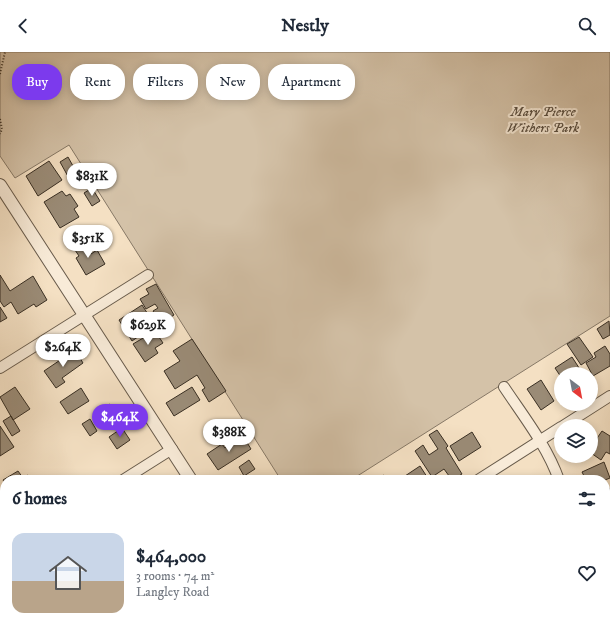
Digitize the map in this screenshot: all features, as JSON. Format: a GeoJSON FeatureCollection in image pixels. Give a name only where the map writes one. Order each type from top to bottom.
{"type":"FeatureCollection","features":[{"type":"Feature","properties":{"kind":"street"},"geometry":{"type":"LineString","coordinates":[[0,185],[188,475]]}},
{"type":"Feature","properties":{"kind":"street"},"geometry":{"type":"LineString","coordinates":[[0,368],[148,275]]}},
{"type":"Feature","properties":{"kind":"street"},"geometry":{"type":"LineString","coordinates":[[504,387],[540,441],[557,475]]}},
{"type":"Feature","properties":{"kind":"street"},"geometry":{"type":"LineString","coordinates":[[574,419],[610,396]]}},
{"type":"Feature","properties":{"kind":"street"},"geometry":{"type":"LineString","coordinates":[[486,475],[554,432]]}},
{"type":"Feature","properties":{"kind":"street"},"geometry":{"type":"LineString","coordinates":[[131,475],[172,449]]}},
{"type":"Feature","properties":{"kind":"path"},"geometry":{"type":"LineString","coordinates":[[0,74],[5,52]]}},
{"type":"Feature","properties":{"kind":"path"},"geometry":{"type":"LineString","coordinates":[[0,119],[2,129],[0,134]]}},
{"type":"Feature","properties":{"kind":"green space","name":"Mary Pierce Withers Park"},"geometry":{"type":"Polygon","coordinates":[[[0,52],[610,52],[610,316],[359,475],[278,475],[69,145],[15,178],[0,156],[0,52]]]}},
{"type":"Feature","properties":{"kind":"building"},"geometry":{"type":"Polygon","coordinates":[[[68,157],[78,175],[70,180],[60,162],[68,157]]]}},
{"type":"Feature","properties":{"kind":"building"},"geometry":{"type":"Polygon","coordinates":[[[49,161],[62,180],[38,196],[26,176],[49,161]]]}},
{"type":"Feature","properties":{"kind":"building"},"geometry":{"type":"Polygon","coordinates":[[[92,188],[100,201],[92,206],[84,193],[92,188]]]}},
{"type":"Feature","properties":{"kind":"building"},"geometry":{"type":"Polygon","coordinates":[[[62,191],[66,196],[70,194],[78,206],[74,209],[79,217],[60,228],[44,202],[62,191]]]}},
{"type":"Feature","properties":{"kind":"building"},"geometry":{"type":"Polygon","coordinates":[[[83,241],[91,254],[97,250],[105,264],[86,275],[76,258],[79,256],[73,247],[83,241]]]}},
{"type":"Feature","properties":{"kind":"building"},"geometry":{"type":"Polygon","coordinates":[[[0,275],[10,291],[33,276],[47,300],[36,307],[34,304],[18,314],[11,302],[4,307],[0,301],[0,275]]]}},
{"type":"Feature","properties":{"kind":"building"},"geometry":{"type":"Polygon","coordinates":[[[156,284],[174,315],[161,323],[153,311],[158,308],[155,304],[146,309],[140,299],[149,294],[146,289],[156,284]]]}},
{"type":"Feature","properties":{"kind":"building"},"geometry":{"type":"Polygon","coordinates":[[[142,305],[155,325],[132,341],[119,320],[142,305]]]}},
{"type":"Feature","properties":{"kind":"building"},"geometry":{"type":"Polygon","coordinates":[[[0,307],[7,318],[0,322],[0,307]]]}},
{"type":"Feature","properties":{"kind":"building"},"geometry":{"type":"Polygon","coordinates":[[[609,321],[610,335],[603,339],[597,329],[609,321]]]}},
{"type":"Feature","properties":{"kind":"building"},"geometry":{"type":"Polygon","coordinates":[[[155,331],[163,343],[155,348],[158,353],[145,362],[133,344],[155,331]]]}},
{"type":"Feature","properties":{"kind":"building"},"geometry":{"type":"Polygon","coordinates":[[[579,337],[593,357],[581,365],[567,344],[579,337]]]}},
{"type":"Feature","properties":{"kind":"building"},"geometry":{"type":"Polygon","coordinates":[[[192,339],[226,391],[209,402],[202,390],[205,388],[197,375],[175,389],[164,371],[180,361],[173,351],[192,339]]]}},
{"type":"Feature","properties":{"kind":"building"},"geometry":{"type":"Polygon","coordinates":[[[605,346],[610,354],[610,366],[598,373],[598,367],[588,367],[586,363],[596,357],[594,353],[605,346]]]}},
{"type":"Feature","properties":{"kind":"building"},"geometry":{"type":"Polygon","coordinates":[[[75,350],[83,363],[62,378],[65,382],[56,388],[44,371],[75,350]]]}},
{"type":"Feature","properties":{"kind":"building"},"geometry":{"type":"Polygon","coordinates":[[[572,357],[578,367],[557,367],[572,357]]]}},
{"type":"Feature","properties":{"kind":"building"},"geometry":{"type":"Polygon","coordinates":[[[541,380],[554,401],[541,410],[527,389],[541,380]]]}},
{"type":"Feature","properties":{"kind":"building"},"geometry":{"type":"Polygon","coordinates":[[[15,387],[30,409],[13,420],[0,397],[15,387]]]}},
{"type":"Feature","properties":{"kind":"building"},"geometry":{"type":"Polygon","coordinates":[[[192,387],[200,400],[174,416],[166,403],[192,387]]]}},
{"type":"Feature","properties":{"kind":"building"},"geometry":{"type":"Polygon","coordinates":[[[81,388],[89,401],[68,414],[60,402],[81,388]]]}},
{"type":"Feature","properties":{"kind":"building"},"geometry":{"type":"Polygon","coordinates":[[[110,404],[119,418],[104,428],[95,414],[110,404]]]}},
{"type":"Feature","properties":{"kind":"building"},"geometry":{"type":"Polygon","coordinates":[[[11,416],[20,431],[12,436],[3,421],[11,416]]]}},
{"type":"Feature","properties":{"kind":"building"},"geometry":{"type":"Polygon","coordinates":[[[90,419],[97,431],[90,436],[82,424],[90,419]]]}},
{"type":"Feature","properties":{"kind":"building"},"geometry":{"type":"Polygon","coordinates":[[[0,426],[14,447],[0,456],[0,426]]]}},
{"type":"Feature","properties":{"kind":"building"},"geometry":{"type":"Polygon","coordinates":[[[122,428],[130,440],[117,449],[109,437],[122,428]]]}},
{"type":"Feature","properties":{"kind":"building"},"geometry":{"type":"Polygon","coordinates":[[[437,430],[448,446],[446,448],[462,474],[448,475],[444,469],[435,475],[431,475],[415,451],[423,445],[429,455],[438,449],[429,435],[437,430]]]}},
{"type":"Feature","properties":{"kind":"building"},"geometry":{"type":"Polygon","coordinates":[[[602,431],[610,436],[610,454],[606,452],[601,460],[598,458],[598,437],[602,431]]]}},
{"type":"Feature","properties":{"kind":"building"},"geometry":{"type":"Polygon","coordinates":[[[472,432],[481,447],[459,461],[450,446],[472,432]]]}},
{"type":"Feature","properties":{"kind":"building"},"geometry":{"type":"Polygon","coordinates":[[[243,436],[251,449],[218,470],[207,454],[222,444],[225,448],[243,436]]]}},
{"type":"Feature","properties":{"kind":"building"},"geometry":{"type":"Polygon","coordinates":[[[249,460],[255,469],[243,475],[239,467],[249,460]]]}},
{"type":"Feature","properties":{"kind":"building"},"geometry":{"type":"Polygon","coordinates":[[[604,462],[609,475],[584,475],[582,472],[604,462]]]}},
{"type":"Feature","properties":{"kind":"building"},"geometry":{"type":"Polygon","coordinates":[[[420,466],[426,475],[406,475],[420,466]]]}},
{"type":"Feature","properties":{"kind":"building"},"geometry":{"type":"Polygon","coordinates":[[[18,471],[21,475],[11,475],[18,471]]]}}]}
